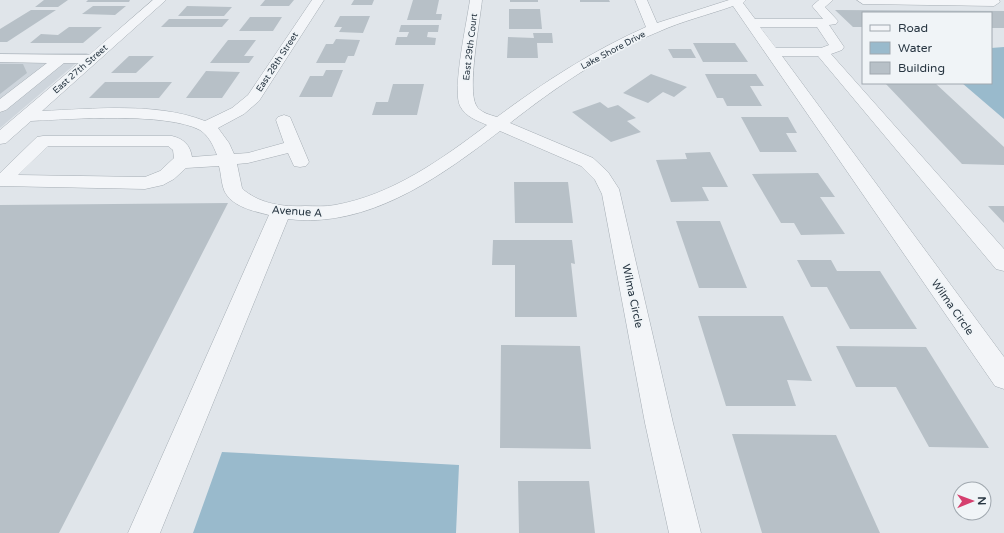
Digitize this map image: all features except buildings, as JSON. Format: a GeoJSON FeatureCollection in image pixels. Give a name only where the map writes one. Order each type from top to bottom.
{"type":"FeatureCollection","features":[{"type":"Feature","properties":{"kind":"street","name":"East 27th Street"},"geometry":{"type":"LineString","coordinates":[[0,139],[160,0]]}},
{"type":"Feature","properties":{"kind":"street","name":"East 28th Street"},"geometry":{"type":"LineString","coordinates":[[206,127],[238,112],[254,98],[318,0]]}},
{"type":"Feature","properties":{"kind":"street","name":"East 29th Court"},"geometry":{"type":"LineString","coordinates":[[476,0],[465,85],[468,105],[473,113],[498,125]]}},
{"type":"Feature","properties":{"kind":"street"},"geometry":{"type":"LineString","coordinates":[[641,0],[653,29]]}},
{"type":"Feature","properties":{"kind":"street"},"geometry":{"type":"LineString","coordinates":[[751,24],[821,23],[832,21],[818,6],[827,0]]}},
{"type":"Feature","properties":{"kind":"street"},"geometry":{"type":"LineString","coordinates":[[863,0],[994,2],[991,0]]}},
{"type":"Feature","properties":{"kind":"street","name":"Lake Shore Drive"},"geometry":{"type":"LineString","coordinates":[[498,125],[537,95],[584,64],[653,29],[738,1]]}},
{"type":"Feature","properties":{"kind":"street","name":"Wilma Circle"},"geometry":{"type":"LineString","coordinates":[[738,1],[751,24],[1004,378]]}},
{"type":"Feature","properties":{"kind":"street"},"geometry":{"type":"LineString","coordinates":[[772,52],[822,52],[837,47],[821,23]]}},
{"type":"Feature","properties":{"kind":"street"},"geometry":{"type":"LineString","coordinates":[[822,52],[1004,263]]}},
{"type":"Feature","properties":{"kind":"street"},"geometry":{"type":"LineString","coordinates":[[0,58],[92,59]]}},
{"type":"Feature","properties":{"kind":"street"},"geometry":{"type":"LineString","coordinates":[[0,108],[60,59]]}},
{"type":"Feature","properties":{"kind":"street","name":"Avenue A"},"geometry":{"type":"LineString","coordinates":[[0,108],[30,112],[148,115],[183,119],[206,127],[223,145],[234,189],[247,201],[266,209],[326,213],[367,203],[406,186],[438,168],[498,125]]}},
{"type":"Feature","properties":{"kind":"street"},"geometry":{"type":"LineString","coordinates":[[181,163],[227,161],[297,154],[284,120]]}},
{"type":"Feature","properties":{"kind":"street","name":"Wilma Circle"},"geometry":{"type":"LineString","coordinates":[[498,125],[587,162],[599,171],[607,181],[612,194],[659,423],[685,533]]}},
{"type":"Feature","properties":{"kind":"street"},"geometry":{"type":"LineString","coordinates":[[43,141],[172,141],[182,148],[183,158],[181,163],[167,176],[156,181],[145,183],[1,181],[43,141]]}},
{"type":"Feature","properties":{"kind":"street"},"geometry":{"type":"LineString","coordinates":[[144,533],[281,211]]}},
{"type":"Feature","properties":{"kind":"shaded area"},"geometry":{"type":"Polygon","coordinates":[[[0,53],[88,53],[0,128],[0,53]]]}},
{"type":"Feature","properties":{"kind":"water"},"geometry":{"type":"Polygon","coordinates":[[[1004,47],[1004,119],[963,84],[992,84],[992,48],[1004,47]]]}},
{"type":"Feature","properties":{"kind":"water"},"geometry":{"type":"Polygon","coordinates":[[[222,452],[459,465],[456,533],[193,533],[222,452]]]}}]}
